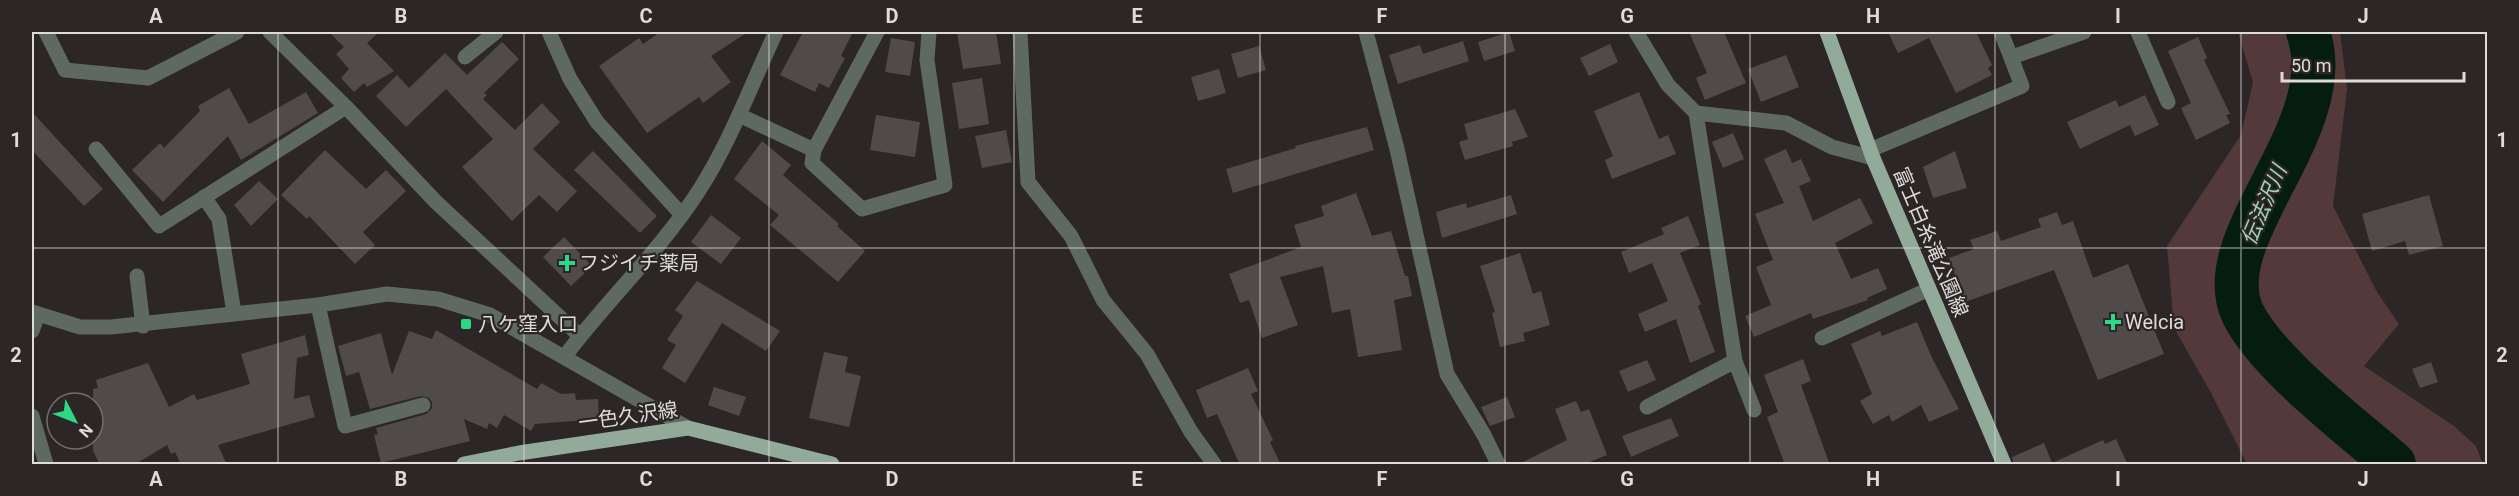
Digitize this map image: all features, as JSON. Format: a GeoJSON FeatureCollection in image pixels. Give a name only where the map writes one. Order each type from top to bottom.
{"type":"FeatureCollection","features":[{"type":"Feature","properties":{"kind":"main road","name":"富士白糸滝公園線"},"geometry":{"type":"LineString","coordinates":[[1827,32],[1871,154],[1927,290],[2004,465]]}},
{"type":"Feature","properties":{"kind":"main road","name":"一色久沢線"},"geometry":{"type":"LineString","coordinates":[[464,465],[519,453],[687,428],[832,465]]}},
{"type":"Feature","properties":{"kind":"street"},"geometry":{"type":"LineString","coordinates":[[46,32],[65,70],[148,78],[228,34]]}},
{"type":"Feature","properties":{"kind":"street"},"geometry":{"type":"LineString","coordinates":[[270,32],[346,106],[436,202],[580,336]]}},
{"type":"Feature","properties":{"kind":"street"},"geometry":{"type":"LineString","coordinates":[[465,57],[496,32]]}},
{"type":"Feature","properties":{"kind":"street"},"geometry":{"type":"LineString","coordinates":[[549,32],[570,79],[597,122],[682,215]]}},
{"type":"Feature","properties":{"kind":"street"},"geometry":{"type":"LineString","coordinates":[[565,357],[580,336],[644,264],[699,190],[739,115],[776,32]]}},
{"type":"Feature","properties":{"kind":"street"},"geometry":{"type":"LineString","coordinates":[[877,32],[814,150],[812,164],[862,209],[945,185],[927,60],[929,32]]}},
{"type":"Feature","properties":{"kind":"street"},"geometry":{"type":"LineString","coordinates":[[1020,32],[1028,182],[1071,236],[1103,300],[1148,354],[1191,432],[1214,465]]}},
{"type":"Feature","properties":{"kind":"street"},"geometry":{"type":"LineString","coordinates":[[1366,32],[1397,149],[1447,374],[1484,435],[1498,465]]}},
{"type":"Feature","properties":{"kind":"street"},"geometry":{"type":"LineString","coordinates":[[1636,32],[1668,85],[1696,113],[1735,361],[1754,410]]}},
{"type":"Feature","properties":{"kind":"street"},"geometry":{"type":"LineString","coordinates":[[1696,113],[1786,123],[1832,147],[1871,154],[2022,86],[2001,32]]}},
{"type":"Feature","properties":{"kind":"street"},"geometry":{"type":"LineString","coordinates":[[2012,57],[2084,32]]}},
{"type":"Feature","properties":{"kind":"street"},"geometry":{"type":"LineString","coordinates":[[2138,32],[2168,102]]}},
{"type":"Feature","properties":{"kind":"street"},"geometry":{"type":"LineString","coordinates":[[96,149],[159,226],[346,106]]}},
{"type":"Feature","properties":{"kind":"street"},"geometry":{"type":"LineString","coordinates":[[739,115],[814,150]]}},
{"type":"Feature","properties":{"kind":"street"},"geometry":{"type":"LineString","coordinates":[[204,197],[219,219],[234,313]]}},
{"type":"Feature","properties":{"kind":"street"},"geometry":{"type":"LineString","coordinates":[[137,276],[143,326]]}},
{"type":"Feature","properties":{"kind":"street"},"geometry":{"type":"LineString","coordinates":[[1822,338],[1927,290]]}},
{"type":"Feature","properties":{"kind":"street"},"geometry":{"type":"LineString","coordinates":[[32,331],[35,313],[80,327],[143,326],[234,313],[318,305],[387,294],[438,299],[490,315],[687,428]]}},
{"type":"Feature","properties":{"kind":"street"},"geometry":{"type":"LineString","coordinates":[[318,305],[345,426],[423,405]]}},
{"type":"Feature","properties":{"kind":"street"},"geometry":{"type":"LineString","coordinates":[[1647,407],[1735,361]]}},
{"type":"Feature","properties":{"kind":"street"},"geometry":{"type":"LineString","coordinates":[[32,416],[46,465]]}},
{"type":"Feature","properties":{"kind":"shaded area"},"geometry":{"type":"Polygon","coordinates":[[[2238,32],[2340,32],[2347,89],[2333,206],[2377,292],[2399,324],[2364,366],[2454,426],[2476,446],[2483,464],[2247,464],[2210,391],[2174,328],[2167,246],[2241,135],[2253,82],[2238,32]]]}},
{"type":"Feature","properties":{"kind":"building"},"geometry":{"type":"Polygon","coordinates":[[[329,32],[379,32],[367,43],[394,71],[367,87],[364,83],[354,92],[341,78],[349,69],[336,54],[344,47],[329,32]]]}},
{"type":"Feature","properties":{"kind":"building"},"geometry":{"type":"Polygon","coordinates":[[[660,32],[748,32],[711,56],[731,82],[703,103],[699,97],[647,133],[599,66],[639,38],[643,44],[660,32]]]}},
{"type":"Feature","properties":{"kind":"building"},"geometry":{"type":"Polygon","coordinates":[[[803,32],[853,32],[841,56],[845,58],[829,88],[819,83],[815,92],[780,75],[803,32]]]}},
{"type":"Feature","properties":{"kind":"building"},"geometry":{"type":"Polygon","coordinates":[[[957,32],[996,32],[1001,64],[963,69],[957,32]]]}},
{"type":"Feature","properties":{"kind":"building"},"geometry":{"type":"Polygon","coordinates":[[[1509,32],[1515,51],[1484,61],[1478,42],[1509,32]]]}},
{"type":"Feature","properties":{"kind":"building"},"geometry":{"type":"Polygon","coordinates":[[[1689,32],[1724,32],[1746,83],[1705,100],[1696,78],[1707,73],[1689,32]]]}},
{"type":"Feature","properties":{"kind":"building"},"geometry":{"type":"Polygon","coordinates":[[[1888,32],[1976,32],[1992,65],[1988,68],[1992,75],[1956,93],[1929,38],[1898,53],[1888,32]]]}},
{"type":"Feature","properties":{"kind":"building"},"geometry":{"type":"Polygon","coordinates":[[[2198,37],[2207,58],[2204,60],[2230,114],[2226,115],[2230,123],[2196,140],[2181,108],[2191,103],[2168,51],[2198,37]]]}},
{"type":"Feature","properties":{"kind":"building"},"geometry":{"type":"Polygon","coordinates":[[[891,38],[915,42],[910,76],[885,72],[891,38]]]}},
{"type":"Feature","properties":{"kind":"building"},"geometry":{"type":"Polygon","coordinates":[[[1463,41],[1469,61],[1398,84],[1389,55],[1420,45],[1423,54],[1463,41]]]}},
{"type":"Feature","properties":{"kind":"building"},"geometry":{"type":"Polygon","coordinates":[[[502,42],[519,59],[484,93],[487,95],[483,99],[515,130],[542,103],[560,122],[533,149],[577,191],[557,212],[539,195],[512,221],[462,167],[493,139],[446,89],[406,127],[376,96],[397,75],[409,88],[445,53],[467,75],[502,42]]]}},
{"type":"Feature","properties":{"kind":"building"},"geometry":{"type":"Polygon","coordinates":[[[1610,44],[1618,62],[1589,76],[1580,58],[1610,44]]]}},
{"type":"Feature","properties":{"kind":"building"},"geometry":{"type":"Polygon","coordinates":[[[1259,46],[1266,70],[1238,78],[1231,54],[1259,46]]]}},
{"type":"Feature","properties":{"kind":"building"},"geometry":{"type":"Polygon","coordinates":[[[1786,55],[1799,87],[1761,102],[1748,69],[1786,55]]]}},
{"type":"Feature","properties":{"kind":"building"},"geometry":{"type":"Polygon","coordinates":[[[1219,69],[1226,93],[1198,101],[1191,77],[1219,69]]]}},
{"type":"Feature","properties":{"kind":"building"},"geometry":{"type":"Polygon","coordinates":[[[982,78],[989,124],[959,129],[952,83],[982,78]]]}},
{"type":"Feature","properties":{"kind":"building"},"geometry":{"type":"Polygon","coordinates":[[[229,88],[249,124],[306,92],[318,113],[241,160],[228,136],[163,202],[132,170],[160,143],[164,148],[200,111],[198,106],[229,88]]]}},
{"type":"Feature","properties":{"kind":"building"},"geometry":{"type":"Polygon","coordinates":[[[1639,92],[1659,139],[1668,135],[1676,154],[1612,179],[1605,160],[1613,156],[1594,111],[1639,92]]]}},
{"type":"Feature","properties":{"kind":"building"},"geometry":{"type":"Polygon","coordinates":[[[2145,95],[2159,125],[2135,136],[2130,125],[2080,149],[2067,122],[2116,100],[2119,107],[2145,95]]]}},
{"type":"Feature","properties":{"kind":"building"},"geometry":{"type":"Polygon","coordinates":[[[1515,109],[1528,137],[1512,142],[1513,146],[1465,160],[1459,142],[1468,139],[1464,124],[1515,109]]]}},
{"type":"Feature","properties":{"kind":"building"},"geometry":{"type":"Polygon","coordinates":[[[32,112],[103,189],[84,206],[32,150],[32,112]]]}},
{"type":"Feature","properties":{"kind":"building"},"geometry":{"type":"Polygon","coordinates":[[[876,115],[920,122],[915,157],[870,150],[876,115]]]}},
{"type":"Feature","properties":{"kind":"building"},"geometry":{"type":"Polygon","coordinates":[[[1367,127],[1374,150],[1233,193],[1226,169],[1296,148],[1295,146],[1367,127]]]}},
{"type":"Feature","properties":{"kind":"building"},"geometry":{"type":"Polygon","coordinates":[[[1006,130],[1012,162],[982,168],[975,136],[1006,130]]]}},
{"type":"Feature","properties":{"kind":"building"},"geometry":{"type":"Polygon","coordinates":[[[1733,133],[1744,159],[1723,168],[1712,142],[1733,133]]]}},
{"type":"Feature","properties":{"kind":"building"},"geometry":{"type":"Polygon","coordinates":[[[762,141],[791,165],[783,175],[839,224],[837,226],[865,251],[838,282],[770,225],[779,215],[734,179],[762,141]]]}},
{"type":"Feature","properties":{"kind":"building"},"geometry":{"type":"Polygon","coordinates":[[[1786,149],[1792,163],[1801,159],[1811,181],[1799,186],[1813,221],[1860,198],[1873,223],[1835,243],[1851,279],[1878,268],[1887,289],[1867,298],[1868,300],[1813,319],[1811,313],[1754,337],[1745,316],[1771,305],[1756,267],[1773,260],[1755,214],[1784,203],[1764,159],[1786,149]]]}},
{"type":"Feature","properties":{"kind":"building"},"geometry":{"type":"Polygon","coordinates":[[[325,150],[366,189],[386,170],[406,191],[363,232],[375,245],[355,264],[309,216],[307,219],[281,195],[325,150]]]}},
{"type":"Feature","properties":{"kind":"building"},"geometry":{"type":"Polygon","coordinates":[[[593,151],[657,216],[640,233],[574,170],[593,151]]]}},
{"type":"Feature","properties":{"kind":"building"},"geometry":{"type":"Polygon","coordinates":[[[1955,151],[1967,188],[1933,198],[1923,167],[1955,151]]]}},
{"type":"Feature","properties":{"kind":"building"},"geometry":{"type":"Polygon","coordinates":[[[259,181],[278,199],[251,226],[234,205],[259,181]]]}},
{"type":"Feature","properties":{"kind":"building"},"geometry":{"type":"Polygon","coordinates":[[[1356,193],[1372,236],[1391,231],[1405,276],[1408,276],[1412,296],[1394,300],[1402,350],[1358,357],[1350,309],[1332,313],[1323,266],[1280,277],[1298,325],[1262,338],[1249,300],[1240,303],[1229,274],[1301,247],[1294,225],[1324,216],[1321,206],[1356,193]]]}},
{"type":"Feature","properties":{"kind":"building"},"geometry":{"type":"Polygon","coordinates":[[[1511,195],[1517,214],[1442,238],[1436,212],[1466,203],[1467,208],[1511,195]]]}},
{"type":"Feature","properties":{"kind":"building"},"geometry":{"type":"Polygon","coordinates":[[[2429,195],[2443,246],[2409,255],[2405,241],[2372,251],[2362,214],[2429,195]]]}},
{"type":"Feature","properties":{"kind":"building"},"geometry":{"type":"Polygon","coordinates":[[[2057,212],[2062,225],[2073,221],[2093,278],[2128,264],[2164,354],[2098,380],[2054,270],[1965,302],[1949,258],[1974,249],[1970,240],[1997,231],[2001,241],[2041,227],[2038,219],[2057,212]]]}},
{"type":"Feature","properties":{"kind":"building"},"geometry":{"type":"Polygon","coordinates":[[[711,215],[741,238],[721,264],[691,242],[711,215]]]}},
{"type":"Feature","properties":{"kind":"building"},"geometry":{"type":"Polygon","coordinates":[[[1688,216],[1700,245],[1680,253],[1701,304],[1698,306],[1715,352],[1690,363],[1676,319],[1645,332],[1638,314],[1668,301],[1652,263],[1629,273],[1621,252],[1664,234],[1661,228],[1688,216]]]}},
{"type":"Feature","properties":{"kind":"building"},"geometry":{"type":"Polygon","coordinates":[[[564,237],[592,266],[571,286],[543,257],[564,237]]]}},
{"type":"Feature","properties":{"kind":"building"},"geometry":{"type":"Polygon","coordinates":[[[1520,253],[1533,294],[1541,291],[1550,325],[1523,333],[1525,341],[1500,347],[1492,313],[1495,312],[1480,266],[1520,253]]]}},
{"type":"Feature","properties":{"kind":"building"},"geometry":{"type":"Polygon","coordinates":[[[697,281],[780,331],[766,351],[722,323],[685,383],[662,368],[676,345],[667,340],[683,316],[675,310],[697,281]]]}},
{"type":"Feature","properties":{"kind":"building"},"geometry":{"type":"Polygon","coordinates":[[[1917,322],[1932,358],[1959,409],[1929,422],[1921,405],[1892,422],[1889,415],[1873,424],[1860,401],[1872,394],[1851,344],[1880,331],[1882,336],[1917,322]]]}},
{"type":"Feature","properties":{"kind":"building"},"geometry":{"type":"Polygon","coordinates":[[[436,330],[537,389],[541,383],[561,394],[575,393],[576,400],[598,399],[599,419],[535,424],[531,431],[504,415],[497,428],[489,423],[487,429],[464,419],[470,441],[381,463],[374,435],[378,434],[376,428],[426,414],[432,408],[432,402],[429,398],[421,396],[370,409],[359,372],[346,376],[338,346],[381,333],[392,375],[409,331],[432,339],[436,330]]]}},
{"type":"Feature","properties":{"kind":"building"},"geometry":{"type":"Polygon","coordinates":[[[305,335],[309,355],[297,358],[294,399],[309,395],[315,417],[218,445],[227,465],[181,465],[175,452],[171,454],[167,445],[134,465],[100,465],[93,451],[105,451],[105,391],[93,391],[98,388],[96,380],[148,363],[169,407],[194,394],[197,400],[250,384],[241,354],[305,335]]]}},
{"type":"Feature","properties":{"kind":"building"},"geometry":{"type":"Polygon","coordinates":[[[824,352],[848,357],[845,372],[861,376],[849,427],[809,418],[824,352]]]}},
{"type":"Feature","properties":{"kind":"building"},"geometry":{"type":"Polygon","coordinates":[[[1803,359],[1811,381],[1801,385],[1830,465],[1785,465],[1767,417],[1778,412],[1764,375],[1803,359]]]}},
{"type":"Feature","properties":{"kind":"building"},"geometry":{"type":"Polygon","coordinates":[[[1647,360],[1656,380],[1628,392],[1619,371],[1647,360]]]}},
{"type":"Feature","properties":{"kind":"building"},"geometry":{"type":"Polygon","coordinates":[[[2431,362],[2438,382],[2420,388],[2412,369],[2431,362]]]}},
{"type":"Feature","properties":{"kind":"building"},"geometry":{"type":"Polygon","coordinates":[[[1248,368],[1258,391],[1251,394],[1273,440],[1270,442],[1281,465],[1240,465],[1217,414],[1207,418],[1196,390],[1248,368]]]}},
{"type":"Feature","properties":{"kind":"building"},"geometry":{"type":"Polygon","coordinates":[[[714,387],[746,397],[739,416],[708,405],[714,387]]]}},
{"type":"Feature","properties":{"kind":"building"},"geometry":{"type":"Polygon","coordinates":[[[1507,397],[1515,417],[1490,426],[1481,407],[1507,397]]]}},
{"type":"Feature","properties":{"kind":"building"},"geometry":{"type":"Polygon","coordinates":[[[1576,401],[1581,412],[1589,409],[1607,455],[1582,465],[1517,465],[1567,440],[1555,409],[1576,401]]]}},
{"type":"Feature","properties":{"kind":"building"},"geometry":{"type":"Polygon","coordinates":[[[1671,418],[1679,436],[1631,457],[1622,436],[1671,418]]]}},
{"type":"Feature","properties":{"kind":"building"},"geometry":{"type":"Polygon","coordinates":[[[2116,439],[2128,465],[2014,465],[2012,457],[2044,443],[2052,463],[2103,440],[2105,444],[2116,439]]]}},
{"type":"Feature","properties":{"kind":"waterway","name":"伝法沢川"},"geometry":{"type":"LineString","coordinates":[[2308,32],[2313,69],[2307,106],[2293,143],[2256,216],[2242,251],[2237,284],[2243,314],[2271,353],[2312,394],[2394,464]]}},
{"type":"Feature","properties":{"kind":"place","name":"フジイチ薬局"},"geometry":{"type":"Point","coordinates":[567,263]}},
{"type":"Feature","properties":{"kind":"place","name":"Welcia"},"geometry":{"type":"Point","coordinates":[2113,322]}},
{"type":"Feature","properties":{"kind":"place","name":"八ケ窪入口"},"geometry":{"type":"Point","coordinates":[466,324]}}]}
